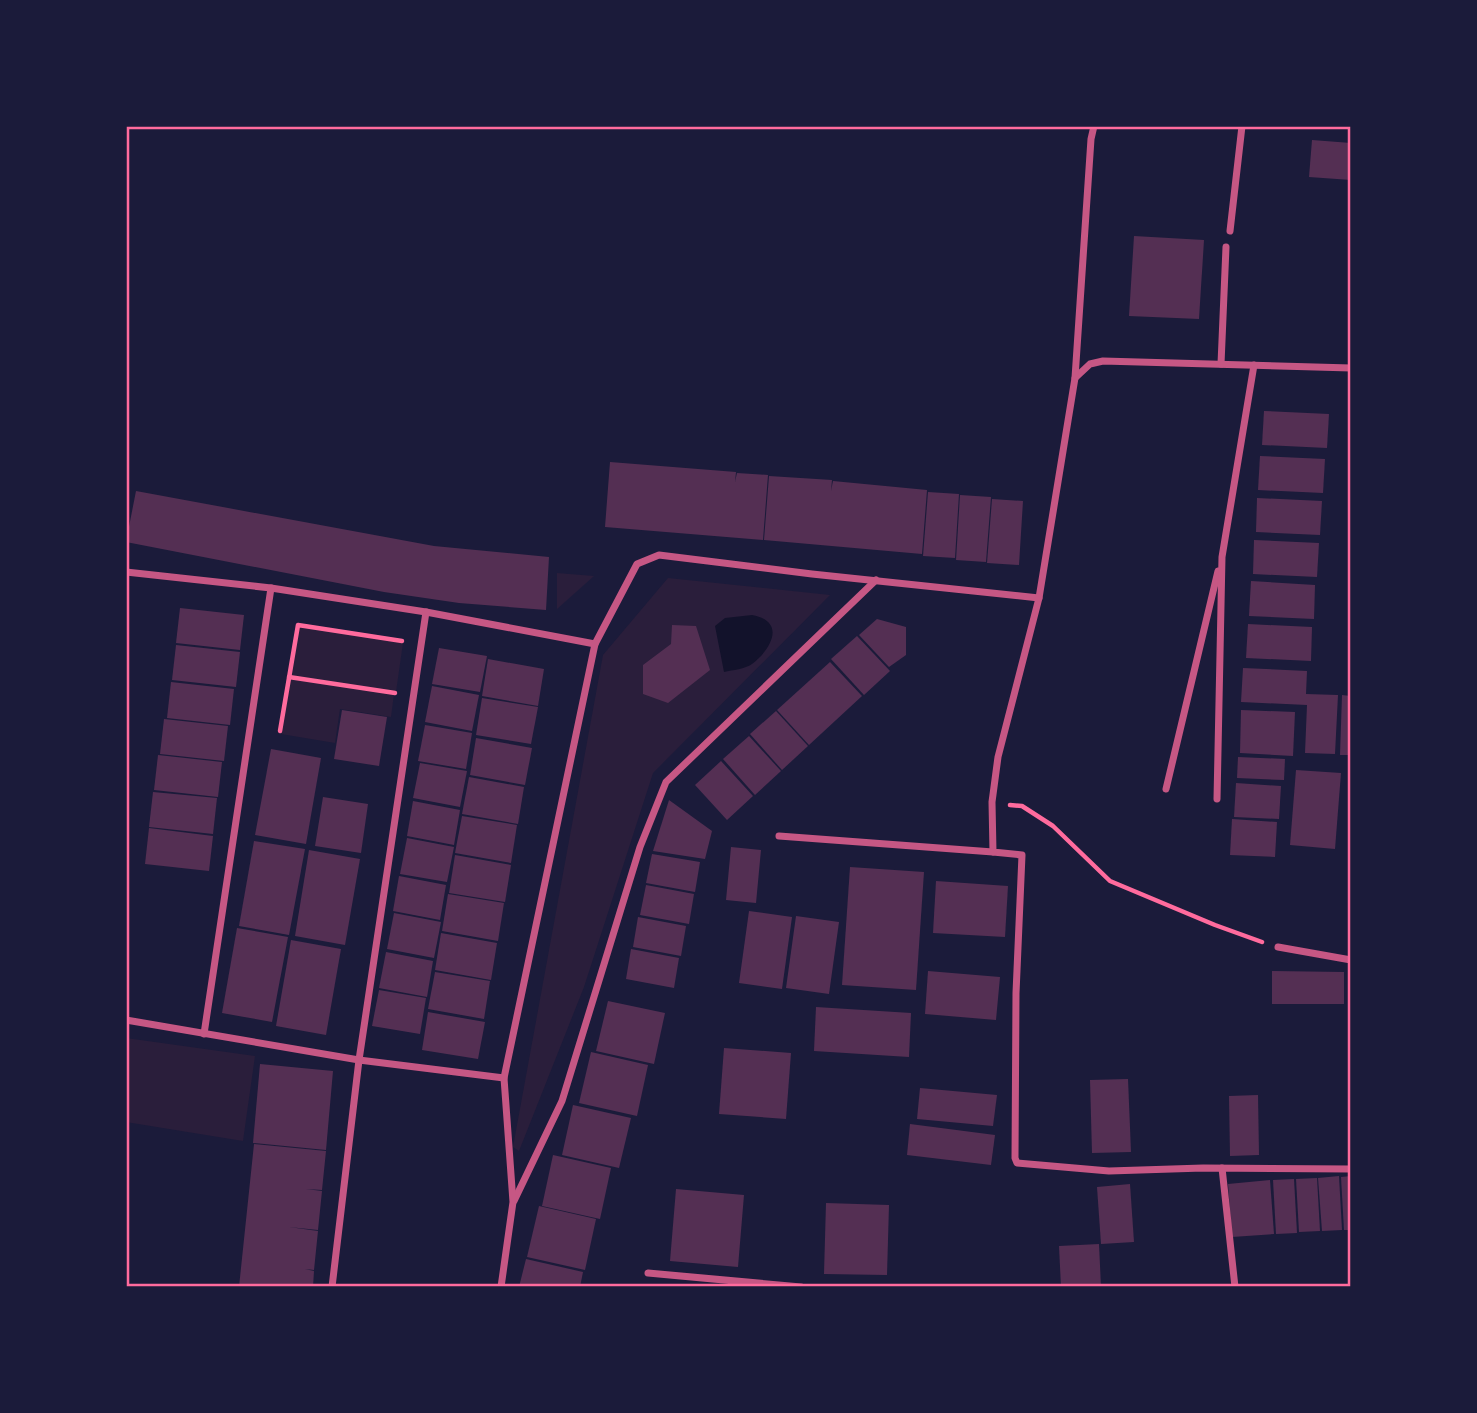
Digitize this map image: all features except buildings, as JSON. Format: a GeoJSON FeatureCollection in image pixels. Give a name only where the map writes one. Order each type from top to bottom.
{"type":"FeatureCollection","features":[{"type":"Feature","properties":{"kind":"street"},"geometry":{"type":"LineString","coordinates":[[993,852],[992,802],[998,757],[1040,598],[1075,378],[1094,126]]}},
{"type":"Feature","properties":{"kind":"street"},"geometry":{"type":"LineString","coordinates":[[1230,231],[1242,126]]}},
{"type":"Feature","properties":{"kind":"street"},"geometry":{"type":"LineString","coordinates":[[1221,364],[1226,247]]}},
{"type":"Feature","properties":{"kind":"street"},"geometry":{"type":"LineString","coordinates":[[1075,378],[1090,364],[1103,361],[1351,368]]}},
{"type":"Feature","properties":{"kind":"street"},"geometry":{"type":"LineString","coordinates":[[1166,789],[1222,557],[1254,365]]}},
{"type":"Feature","properties":{"kind":"street"},"geometry":{"type":"LineString","coordinates":[[501,1287],[513,1202],[504,1078],[595,645],[637,564],[659,555],[1040,598]]}},
{"type":"Feature","properties":{"kind":"street"},"geometry":{"type":"LineString","coordinates":[[1217,799],[1222,557]]}},
{"type":"Feature","properties":{"kind":"street"},"geometry":{"type":"LineString","coordinates":[[126,572],[271,588],[425,612],[595,645]]}},
{"type":"Feature","properties":{"kind":"street"},"geometry":{"type":"LineString","coordinates":[[513,1202],[562,1101],[640,847],[666,782],[876,580]]}},
{"type":"Feature","properties":{"kind":"street"},"geometry":{"type":"LineString","coordinates":[[204,1034],[271,588]]}},
{"type":"Feature","properties":{"kind":"street"},"geometry":{"type":"LineString","coordinates":[[332,1287],[359,1060],[425,612]]}},
{"type":"Feature","properties":{"kind":"street"},"geometry":{"type":"LineString","coordinates":[[779,836],[1022,855],[1016,993],[1017,1163],[1109,1171],[1351,1169]]}},
{"type":"Feature","properties":{"kind":"street"},"geometry":{"type":"LineString","coordinates":[[1278,947],[1351,960]]}},
{"type":"Feature","properties":{"kind":"street"},"geometry":{"type":"LineString","coordinates":[[126,1020],[359,1060],[504,1078]]}},
{"type":"Feature","properties":{"kind":"street"},"geometry":{"type":"LineString","coordinates":[[1222,1168],[1236,1287]]}},
{"type":"Feature","properties":{"kind":"street"},"geometry":{"type":"LineString","coordinates":[[648,1273],[801,1287]]}},
{"type":"Feature","properties":{"kind":"path"},"geometry":{"type":"LineString","coordinates":[[280,731],[298,625],[405,642]]}},
{"type":"Feature","properties":{"kind":"path"},"geometry":{"type":"LineString","coordinates":[[289,677],[397,693]]}},
{"type":"Feature","properties":{"kind":"path"},"geometry":{"type":"LineString","coordinates":[[395,707],[399,680]]}},
{"type":"Feature","properties":{"kind":"path"},"geometry":{"type":"LineString","coordinates":[[992,802],[1022,806],[1053,826],[1110,881],[1215,925],[1278,947]]}},
{"type":"Feature","properties":{"kind":"shaded area"},"geometry":{"type":"Polygon","coordinates":[[[557,573],[594,576],[557,609],[557,573]]]}},
{"type":"Feature","properties":{"kind":"shaded area"},"geometry":{"type":"Polygon","coordinates":[[[668,578],[830,595],[653,773],[584,987],[519,1151],[513,1147],[603,655],[668,578]]]}},
{"type":"Feature","properties":{"kind":"shaded area"},"geometry":{"type":"Polygon","coordinates":[[[752,615],[769,623],[772,629],[770,643],[752,664],[724,672],[715,626],[725,618],[752,615]]]}},
{"type":"Feature","properties":{"kind":"shaded area"},"geometry":{"type":"Polygon","coordinates":[[[299,626],[403,643],[396,692],[291,675],[299,626]]]}},
{"type":"Feature","properties":{"kind":"shaded area"},"geometry":{"type":"Polygon","coordinates":[[[290,679],[394,694],[391,717],[340,709],[335,743],[281,734],[290,679]]]}},
{"type":"Feature","properties":{"kind":"shaded area"},"geometry":{"type":"Polygon","coordinates":[[[126,1038],[255,1056],[243,1141],[126,1122],[126,1038]]]}}]}
